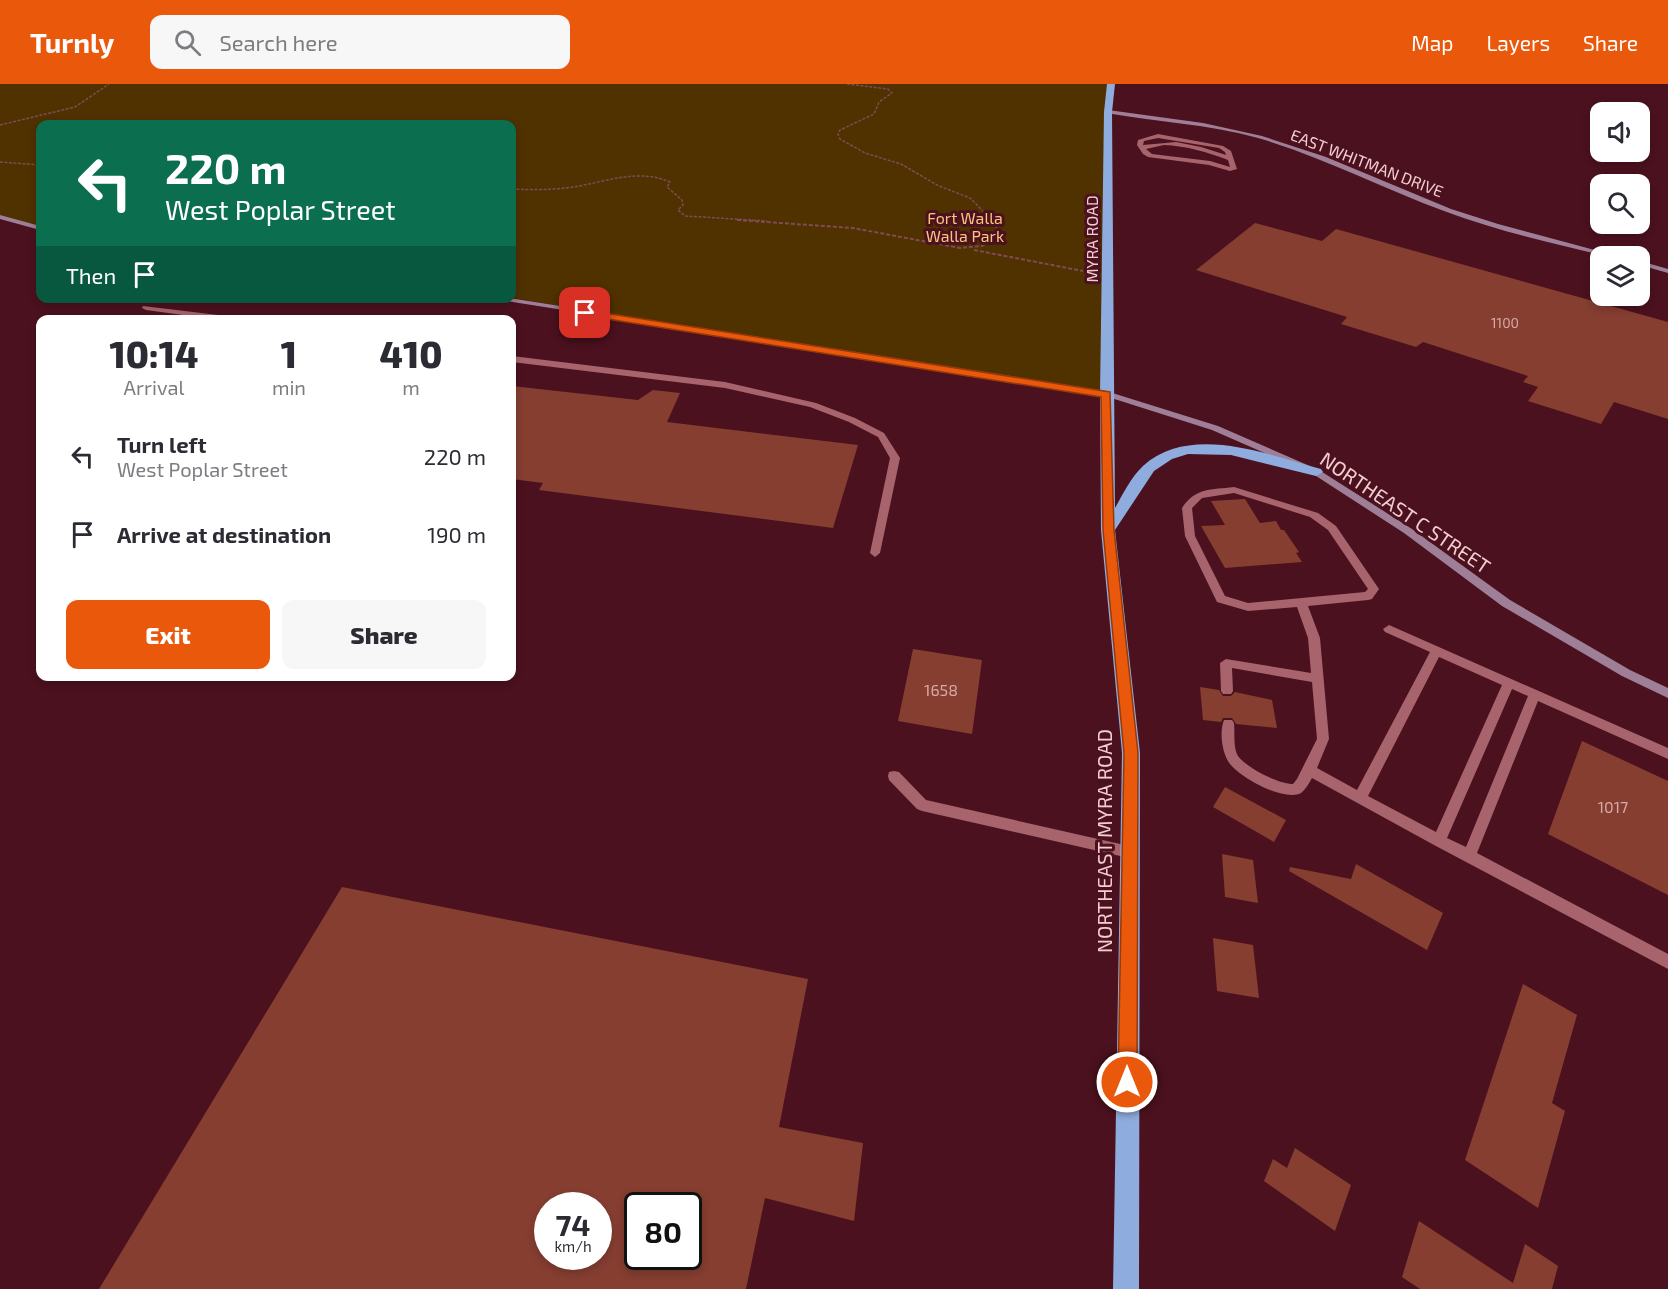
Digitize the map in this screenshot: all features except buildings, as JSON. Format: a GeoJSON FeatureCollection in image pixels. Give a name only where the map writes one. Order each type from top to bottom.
{"type":"FeatureCollection","features":[{"type":"Feature","properties":{"kind":"highway","name":"MYRA ROAD"},"geometry":{"type":"LineString","coordinates":[[1106,394],[1108,112],[1111,84]]}},
{"type":"Feature","properties":{"kind":"highway","name":"NORTHEAST MYRA ROAD"},"geometry":{"type":"LineString","coordinates":[[1106,394],[1108,530],[1131,753],[1126,1289]]}},
{"type":"Feature","properties":{"kind":"highway"},"geometry":{"type":"LineString","coordinates":[[1108,530],[1148,469],[1170,455],[1205,448],[1317,472]]}},
{"type":"Feature","properties":{"kind":"main road","name":"EAST WHITMAN DRIVE"},"geometry":{"type":"LineString","coordinates":[[1108,112],[1200,124],[1261,137],[1334,162],[1427,202],[1497,226],[1590,250]]}},
{"type":"Feature","properties":{"kind":"main road"},"geometry":{"type":"LineString","coordinates":[[0,218],[36,227]]}},
{"type":"Feature","properties":{"kind":"main road"},"geometry":{"type":"LineString","coordinates":[[1650,266],[1668,271]]}},
{"type":"Feature","properties":{"kind":"main road","name":"NORTHEAST C STREET"},"geometry":{"type":"LineString","coordinates":[[516,302],[1106,394],[1215,428],[1317,472],[1408,531],[1506,603],[1626,673],[1668,693]]}},
{"type":"Feature","properties":{"kind":"lane"},"geometry":{"type":"LineString","coordinates":[[1171,137],[1221,147],[1228,151],[1232,169],[1210,163],[1150,156],[1140,145],[1143,138],[1171,137]]}},
{"type":"Feature","properties":{"kind":"lane"},"geometry":{"type":"LineString","coordinates":[[146,308],[203,315]]}},
{"type":"Feature","properties":{"kind":"lane"},"geometry":{"type":"LineString","coordinates":[[516,359],[725,385],[813,405],[852,420],[880,435],[895,458],[875,553]]}},
{"type":"Feature","properties":{"kind":"lane"},"geometry":{"type":"LineString","coordinates":[[1234,490],[1314,515],[1332,528],[1374,589],[1368,596],[1301,603],[1248,607],[1221,599],[1190,536],[1187,508],[1191,501],[1199,495],[1234,490]]}},
{"type":"Feature","properties":{"kind":"lane"},"geometry":{"type":"LineString","coordinates":[[1228,723],[1229,747],[1234,760],[1277,788],[1289,791],[1297,789],[1310,770],[1323,739],[1314,638],[1301,603]]}},
{"type":"Feature","properties":{"kind":"lane"},"geometry":{"type":"LineString","coordinates":[[1389,629],[1668,754]]}},
{"type":"Feature","properties":{"kind":"lane"},"geometry":{"type":"LineString","coordinates":[[1360,798],[1437,650]]}},
{"type":"Feature","properties":{"kind":"lane"},"geometry":{"type":"LineString","coordinates":[[1227,691],[1226,663],[1318,679]]}},
{"type":"Feature","properties":{"kind":"lane"},"geometry":{"type":"LineString","coordinates":[[1439,840],[1509,683]]}},
{"type":"Feature","properties":{"kind":"lane"},"geometry":{"type":"LineString","coordinates":[[1469,856],[1535,694]]}},
{"type":"Feature","properties":{"kind":"lane"},"geometry":{"type":"LineString","coordinates":[[1310,770],[1668,962]]}},
{"type":"Feature","properties":{"kind":"lane"},"geometry":{"type":"LineString","coordinates":[[894,776],[922,805],[1129,852]]}},
{"type":"Feature","properties":{"kind":"path"},"geometry":{"type":"LineString","coordinates":[[0,125],[75,107],[109,84]]}},
{"type":"Feature","properties":{"kind":"path"},"geometry":{"type":"LineString","coordinates":[[847,84],[888,89],[892,93],[879,102],[874,114],[840,130],[838,134],[840,139],[865,153],[902,164],[929,181],[976,202],[996,224],[997,233],[992,242],[974,250]]}},
{"type":"Feature","properties":{"kind":"path"},"geometry":{"type":"LineString","coordinates":[[0,162],[36,165]]}},
{"type":"Feature","properties":{"kind":"path"},"geometry":{"type":"LineString","coordinates":[[516,189],[543,190],[575,187],[610,179],[638,176],[664,178],[670,182],[667,188],[682,200],[683,204],[678,210],[685,216],[861,228],[958,250],[974,250],[1083,271]]}},
{"type":"Feature","properties":{"kind":"green space","name":"Fort Walla Walla Park"},"geometry":{"type":"Polygon","coordinates":[[[0,84],[1112,84],[1106,394],[516,299],[516,120],[36,120],[36,228],[0,217],[0,84]]]}},
{"type":"Feature","properties":{"kind":"route"},"geometry":{"type":"LineString","coordinates":[[585,313],[1106,394],[1108,530],[1131,753],[1127,1082]]}}]}
